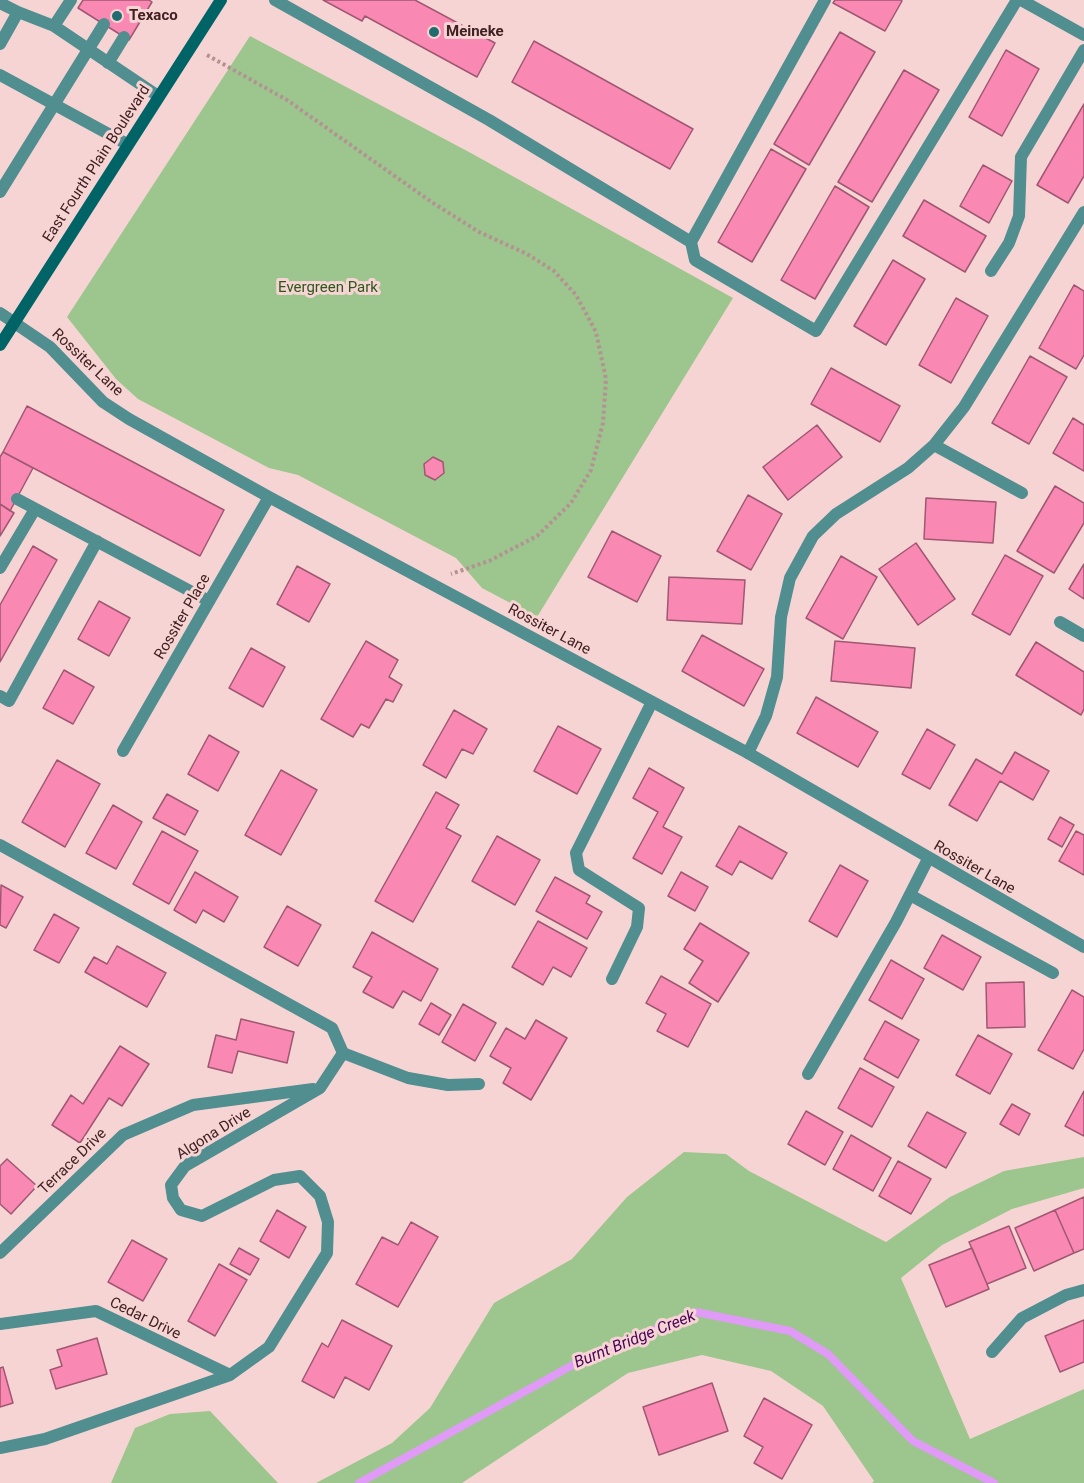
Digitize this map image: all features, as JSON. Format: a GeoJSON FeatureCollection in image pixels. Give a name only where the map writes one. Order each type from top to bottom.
{"type":"FeatureCollection","features":[{"type":"Feature","properties":{"kind":"main road","name":"East Fourth Plain Boulevard"},"geometry":{"type":"LineString","coordinates":[[0,345],[191,46],[216,2]]}},
{"type":"Feature","properties":{"kind":"street"},"geometry":{"type":"LineString","coordinates":[[54,26],[71,0]]}},
{"type":"Feature","properties":{"kind":"street"},"geometry":{"type":"LineString","coordinates":[[275,0],[489,120],[691,242]]}},
{"type":"Feature","properties":{"kind":"street"},"geometry":{"type":"LineString","coordinates":[[825,0],[691,242],[695,260],[816,331],[1019,0],[1084,35]]}},
{"type":"Feature","properties":{"kind":"street"},"geometry":{"type":"LineString","coordinates":[[0,3],[54,26],[158,96]]}},
{"type":"Feature","properties":{"kind":"street"},"geometry":{"type":"LineString","coordinates":[[0,44],[18,12]]}},
{"type":"Feature","properties":{"kind":"street"},"geometry":{"type":"LineString","coordinates":[[0,192],[104,24]]}},
{"type":"Feature","properties":{"kind":"street"},"geometry":{"type":"LineString","coordinates":[[108,63],[124,37]]}},
{"type":"Feature","properties":{"kind":"street"},"geometry":{"type":"LineString","coordinates":[[991,271],[1009,243],[1019,216],[1021,157],[1084,50]]}},
{"type":"Feature","properties":{"kind":"street"},"geometry":{"type":"LineString","coordinates":[[0,75],[127,144]]}},
{"type":"Feature","properties":{"kind":"street"},"geometry":{"type":"LineString","coordinates":[[748,753],[766,716],[777,677],[781,617],[790,578],[813,536],[836,514],[908,468],[934,445],[964,407],[1084,212]]}},
{"type":"Feature","properties":{"kind":"street","name":"Rossiter Lane"},"geometry":{"type":"LineString","coordinates":[[0,313],[50,347],[103,402],[269,497],[748,753],[1084,947]]}},
{"type":"Feature","properties":{"kind":"street"},"geometry":{"type":"LineString","coordinates":[[934,445],[1022,493]]}},
{"type":"Feature","properties":{"kind":"street","name":"Rossiter Place"},"geometry":{"type":"LineString","coordinates":[[123,751],[269,497]]}},
{"type":"Feature","properties":{"kind":"street"},"geometry":{"type":"LineString","coordinates":[[17,499],[209,601]]}},
{"type":"Feature","properties":{"kind":"street"},"geometry":{"type":"LineString","coordinates":[[0,568],[35,509]]}},
{"type":"Feature","properties":{"kind":"street"},"geometry":{"type":"LineString","coordinates":[[0,696],[9,701],[97,542]]}},
{"type":"Feature","properties":{"kind":"street"},"geometry":{"type":"LineString","coordinates":[[1060,622],[1084,636]]}},
{"type":"Feature","properties":{"kind":"street"},"geometry":{"type":"LineString","coordinates":[[612,979],[637,927],[639,908],[579,870],[576,853],[652,702]]}},
{"type":"Feature","properties":{"kind":"street"},"geometry":{"type":"LineString","coordinates":[[0,845],[332,1028],[343,1053],[408,1078],[448,1085],[479,1084]]}},
{"type":"Feature","properties":{"kind":"street"},"geometry":{"type":"LineString","coordinates":[[808,1074],[910,895],[928,859]]}},
{"type":"Feature","properties":{"kind":"street"},"geometry":{"type":"LineString","coordinates":[[910,895],[1053,973]]}},
{"type":"Feature","properties":{"kind":"street","name":"Algona Drive"},"geometry":{"type":"LineString","coordinates":[[0,1448],[45,1438],[230,1376],[269,1347],[327,1253],[328,1222],[320,1196],[300,1176],[274,1180],[202,1216],[181,1210],[173,1198],[171,1185],[185,1166],[320,1088],[343,1053]]}},
{"type":"Feature","properties":{"kind":"street","name":"Terrace Drive"},"geometry":{"type":"LineString","coordinates":[[1,1251],[123,1135],[193,1105],[320,1088]]}},
{"type":"Feature","properties":{"kind":"street"},"geometry":{"type":"LineString","coordinates":[[993,1352],[1022,1318],[1066,1295],[1084,1290]]}},
{"type":"Feature","properties":{"kind":"street","name":"Cedar Drive"},"geometry":{"type":"LineString","coordinates":[[0,1324],[96,1311],[230,1376]]}},
{"type":"Feature","properties":{"kind":"path"},"geometry":{"type":"LineString","coordinates":[[191,46],[286,100],[433,203],[479,232],[527,254],[554,271],[576,295],[596,332],[606,379],[603,423],[591,470],[571,502],[537,536],[489,561],[428,582]]}},
{"type":"Feature","properties":{"kind":"green space","name":"Evergreen Park"},"geometry":{"type":"Polygon","coordinates":[[[250,36],[469,152],[733,298],[537,617],[482,588],[456,558],[298,475],[269,468],[138,399],[116,379],[67,317],[250,36]]]}},
{"type":"Feature","properties":{"kind":"green space"},"geometry":{"type":"Polygon","coordinates":[[[684,1152],[726,1154],[749,1171],[886,1242],[950,1197],[1004,1171],[1084,1157],[1084,1188],[1012,1209],[942,1245],[901,1278],[970,1439],[1084,1389],[1084,1483],[872,1483],[874,1481],[823,1406],[771,1371],[702,1355],[628,1373],[462,1483],[316,1483],[392,1443],[430,1408],[494,1303],[572,1259],[627,1197],[684,1152]]]}},
{"type":"Feature","properties":{"kind":"green space"},"geometry":{"type":"Polygon","coordinates":[[[210,1411],[278,1483],[111,1483],[135,1428],[170,1414],[210,1411]]]}},
{"type":"Feature","properties":{"kind":"building","name":"Texaco"},"geometry":{"type":"Polygon","coordinates":[[[83,0],[149,0],[152,2],[129,40],[78,8],[83,0]]]}},
{"type":"Feature","properties":{"kind":"building","name":"Meineke"},"geometry":{"type":"Polygon","coordinates":[[[323,0],[415,0],[495,43],[477,77],[365,16],[362,21],[323,0]]]}},
{"type":"Feature","properties":{"kind":"building"},"geometry":{"type":"Polygon","coordinates":[[[835,0],[902,1],[885,31],[833,3],[835,0]]]}},
{"type":"Feature","properties":{"kind":"building"},"geometry":{"type":"Polygon","coordinates":[[[840,32],[875,52],[809,165],[774,144],[840,32]]]}},
{"type":"Feature","properties":{"kind":"building"},"geometry":{"type":"Polygon","coordinates":[[[534,41],[693,129],[670,169],[512,82],[534,41]]]}},
{"type":"Feature","properties":{"kind":"building"},"geometry":{"type":"Polygon","coordinates":[[[1006,50],[1039,69],[1002,136],[969,117],[1006,50]]]}},
{"type":"Feature","properties":{"kind":"building"},"geometry":{"type":"Polygon","coordinates":[[[904,70],[939,90],[872,202],[838,182],[904,70]]]}},
{"type":"Feature","properties":{"kind":"building"},"geometry":{"type":"Polygon","coordinates":[[[1084,104],[1084,176],[1068,203],[1037,185],[1084,104]]]}},
{"type":"Feature","properties":{"kind":"building"},"geometry":{"type":"Polygon","coordinates":[[[771,149],[806,169],[752,262],[718,242],[771,149]]]}},
{"type":"Feature","properties":{"kind":"building"},"geometry":{"type":"Polygon","coordinates":[[[983,165],[1012,181],[989,223],[960,206],[983,165]]]}},
{"type":"Feature","properties":{"kind":"building"},"geometry":{"type":"Polygon","coordinates":[[[835,186],[869,207],[815,299],[781,280],[835,186]]]}},
{"type":"Feature","properties":{"kind":"building"},"geometry":{"type":"Polygon","coordinates":[[[924,200],[986,236],[965,272],[903,236],[924,200]]]}},
{"type":"Feature","properties":{"kind":"building"},"geometry":{"type":"Polygon","coordinates":[[[893,260],[925,279],[886,345],[854,326],[893,260]]]}},
{"type":"Feature","properties":{"kind":"building"},"geometry":{"type":"Polygon","coordinates":[[[1074,285],[1084,291],[1084,355],[1076,369],[1039,348],[1074,285]]]}},
{"type":"Feature","properties":{"kind":"building"},"geometry":{"type":"Polygon","coordinates":[[[956,298],[988,316],[951,383],[919,365],[956,298]]]}},
{"type":"Feature","properties":{"kind":"building"},"geometry":{"type":"Polygon","coordinates":[[[1030,356],[1067,377],[1029,444],[992,423],[1030,356]]]}},
{"type":"Feature","properties":{"kind":"building"},"geometry":{"type":"Polygon","coordinates":[[[831,368],[900,406],[880,442],[811,404],[831,368]]]}},
{"type":"Feature","properties":{"kind":"building"},"geometry":{"type":"Polygon","coordinates":[[[27,406],[224,510],[200,556],[3,452],[27,406]]]}},
{"type":"Feature","properties":{"kind":"building"},"geometry":{"type":"Polygon","coordinates":[[[1073,418],[1084,425],[1084,471],[1053,453],[1073,418]]]}},
{"type":"Feature","properties":{"kind":"building"},"geometry":{"type":"Polygon","coordinates":[[[817,425],[842,457],[788,500],[763,467],[817,425]]]}},
{"type":"Feature","properties":{"kind":"building"},"geometry":{"type":"Polygon","coordinates":[[[3,452],[33,468],[10,511],[0,504],[0,457],[3,452]]]}},
{"type":"Feature","properties":{"kind":"building"},"geometry":{"type":"Polygon","coordinates":[[[433,457],[443,462],[444,473],[435,480],[425,475],[424,464],[433,457]]]}},
{"type":"Feature","properties":{"kind":"building"},"geometry":{"type":"Polygon","coordinates":[[[1055,486],[1084,503],[1084,523],[1054,573],[1017,551],[1055,486]]]}},
{"type":"Feature","properties":{"kind":"building"},"geometry":{"type":"Polygon","coordinates":[[[748,495],[782,514],[751,570],[717,551],[748,495]]]}},
{"type":"Feature","properties":{"kind":"building"},"geometry":{"type":"Polygon","coordinates":[[[926,498],[996,502],[993,543],[924,539],[926,498]]]}},
{"type":"Feature","properties":{"kind":"building"},"geometry":{"type":"Polygon","coordinates":[[[0,504],[14,513],[0,536],[0,504]]]}},
{"type":"Feature","properties":{"kind":"building"},"geometry":{"type":"Polygon","coordinates":[[[612,531],[661,556],[637,602],[588,577],[612,531]]]}},
{"type":"Feature","properties":{"kind":"building"},"geometry":{"type":"Polygon","coordinates":[[[916,543],[955,599],[918,625],[879,569],[916,543]]]}},
{"type":"Feature","properties":{"kind":"building"},"geometry":{"type":"Polygon","coordinates":[[[33,546],[57,560],[0,662],[0,605],[33,546]]]}},
{"type":"Feature","properties":{"kind":"building"},"geometry":{"type":"Polygon","coordinates":[[[1005,555],[1043,576],[1010,635],[972,614],[1005,555]]]}},
{"type":"Feature","properties":{"kind":"building"},"geometry":{"type":"Polygon","coordinates":[[[841,556],[877,577],[843,639],[806,618],[841,556]]]}},
{"type":"Feature","properties":{"kind":"building"},"geometry":{"type":"Polygon","coordinates":[[[1084,564],[1084,599],[1069,589],[1084,564]]]}},
{"type":"Feature","properties":{"kind":"building"},"geometry":{"type":"Polygon","coordinates":[[[297,566],[330,584],[309,622],[277,604],[297,566]]]}},
{"type":"Feature","properties":{"kind":"building"},"geometry":{"type":"Polygon","coordinates":[[[669,577],[745,580],[742,624],[667,620],[669,577]]]}},
{"type":"Feature","properties":{"kind":"building"},"geometry":{"type":"Polygon","coordinates":[[[99,601],[130,618],[109,656],[78,639],[99,601]]]}},
{"type":"Feature","properties":{"kind":"building"},"geometry":{"type":"Polygon","coordinates":[[[702,635],[764,669],[744,706],[682,671],[702,635]]]}},
{"type":"Feature","properties":{"kind":"building"},"geometry":{"type":"Polygon","coordinates":[[[366,641],[398,660],[389,677],[402,685],[393,702],[386,699],[369,728],[361,724],[353,737],[321,719],[366,641]]]}},
{"type":"Feature","properties":{"kind":"building"},"geometry":{"type":"Polygon","coordinates":[[[835,641],[915,648],[911,688],[831,681],[835,641]]]}},
{"type":"Feature","properties":{"kind":"building"},"geometry":{"type":"Polygon","coordinates":[[[1036,642],[1084,672],[1084,709],[1081,715],[1016,675],[1036,642]]]}},
{"type":"Feature","properties":{"kind":"building"},"geometry":{"type":"Polygon","coordinates":[[[251,648],[285,667],[263,707],[229,688],[251,648]]]}},
{"type":"Feature","properties":{"kind":"building"},"geometry":{"type":"Polygon","coordinates":[[[64,670],[94,687],[73,724],[43,708],[64,670]]]}},
{"type":"Feature","properties":{"kind":"building"},"geometry":{"type":"Polygon","coordinates":[[[816,697],[878,732],[858,767],[797,733],[816,697]]]}},
{"type":"Feature","properties":{"kind":"building"},"geometry":{"type":"Polygon","coordinates":[[[454,710],[487,729],[473,754],[462,749],[446,778],[423,765],[454,710]]]}},
{"type":"Feature","properties":{"kind":"building"},"geometry":{"type":"Polygon","coordinates":[[[558,726],[601,749],[577,794],[534,771],[558,726]]]}},
{"type":"Feature","properties":{"kind":"building"},"geometry":{"type":"Polygon","coordinates":[[[927,729],[955,745],[930,789],[902,774],[927,729]]]}},
{"type":"Feature","properties":{"kind":"building"},"geometry":{"type":"Polygon","coordinates":[[[209,735],[239,752],[218,791],[188,774],[209,735]]]}},
{"type":"Feature","properties":{"kind":"building"},"geometry":{"type":"Polygon","coordinates":[[[1015,752],[1049,771],[1033,800],[1000,781],[977,821],[949,805],[976,759],[1002,774],[1015,752]]]}},
{"type":"Feature","properties":{"kind":"building"},"geometry":{"type":"Polygon","coordinates":[[[57,760],[100,784],[65,847],[22,822],[57,760]]]}},
{"type":"Feature","properties":{"kind":"building"},"geometry":{"type":"Polygon","coordinates":[[[649,768],[684,788],[663,827],[682,837],[662,874],[633,858],[658,812],[633,798],[649,768]]]}},
{"type":"Feature","properties":{"kind":"building"},"geometry":{"type":"Polygon","coordinates":[[[281,770],[317,790],[281,855],[245,835],[281,770]]]}},
{"type":"Feature","properties":{"kind":"building"},"geometry":{"type":"Polygon","coordinates":[[[436,792],[459,805],[446,828],[461,836],[413,922],[375,901],[436,792]]]}},
{"type":"Feature","properties":{"kind":"building"},"geometry":{"type":"Polygon","coordinates":[[[167,794],[198,811],[185,835],[153,818],[167,794]]]}},
{"type":"Feature","properties":{"kind":"building"},"geometry":{"type":"Polygon","coordinates":[[[113,805],[142,822],[116,869],[86,853],[113,805]]]}},
{"type":"Feature","properties":{"kind":"building"},"geometry":{"type":"Polygon","coordinates":[[[1060,817],[1074,825],[1062,847],[1048,839],[1060,817]]]}},
{"type":"Feature","properties":{"kind":"building"},"geometry":{"type":"Polygon","coordinates":[[[739,826],[787,853],[772,879],[740,861],[732,875],[716,866],[739,826]]]}},
{"type":"Feature","properties":{"kind":"building"},"geometry":{"type":"Polygon","coordinates":[[[162,831],[198,851],[169,904],[133,884],[162,831]]]}},
{"type":"Feature","properties":{"kind":"building"},"geometry":{"type":"Polygon","coordinates":[[[1076,831],[1084,835],[1084,875],[1059,861],[1076,831]]]}},
{"type":"Feature","properties":{"kind":"building"},"geometry":{"type":"Polygon","coordinates":[[[497,836],[540,860],[515,905],[472,881],[497,836]]]}},
{"type":"Feature","properties":{"kind":"building"},"geometry":{"type":"Polygon","coordinates":[[[840,865],[868,881],[837,937],[809,921],[840,865]]]}},
{"type":"Feature","properties":{"kind":"building"},"geometry":{"type":"Polygon","coordinates":[[[195,872],[238,897],[224,922],[203,910],[196,923],[174,910],[195,872]]]}},
{"type":"Feature","properties":{"kind":"building"},"geometry":{"type":"Polygon","coordinates":[[[681,872],[708,887],[695,911],[668,896],[681,872]]]}},
{"type":"Feature","properties":{"kind":"building"},"geometry":{"type":"Polygon","coordinates":[[[555,877],[590,896],[586,903],[602,912],[587,939],[536,911],[555,877]]]}},
{"type":"Feature","properties":{"kind":"building"},"geometry":{"type":"Polygon","coordinates":[[[1,885],[23,897],[6,928],[0,925],[1,885]]]}},
{"type":"Feature","properties":{"kind":"building"},"geometry":{"type":"Polygon","coordinates":[[[287,906],[321,925],[298,966],[264,947],[287,906]]]}},
{"type":"Feature","properties":{"kind":"building"},"geometry":{"type":"Polygon","coordinates":[[[54,914],[79,928],[59,963],[34,950],[54,914]]]}},
{"type":"Feature","properties":{"kind":"building"},"geometry":{"type":"Polygon","coordinates":[[[538,921],[587,948],[571,977],[553,967],[543,985],[512,967],[538,921]]]}},
{"type":"Feature","properties":{"kind":"building"},"geometry":{"type":"Polygon","coordinates":[[[700,923],[749,953],[718,1002],[689,983],[703,961],[684,949],[700,923]]]}},
{"type":"Feature","properties":{"kind":"building"},"geometry":{"type":"Polygon","coordinates":[[[372,932],[438,969],[421,1001],[403,991],[393,1008],[363,992],[372,977],[353,967],[372,932]]]}},
{"type":"Feature","properties":{"kind":"building"},"geometry":{"type":"Polygon","coordinates":[[[942,935],[981,957],[963,990],[924,968],[942,935]]]}},
{"type":"Feature","properties":{"kind":"building"},"geometry":{"type":"Polygon","coordinates":[[[117,946],[166,973],[147,1007],[85,972],[94,957],[107,964],[117,946]]]}},
{"type":"Feature","properties":{"kind":"building"},"geometry":{"type":"Polygon","coordinates":[[[891,960],[924,979],[902,1019],[869,1000],[891,960]]]}},
{"type":"Feature","properties":{"kind":"building"},"geometry":{"type":"Polygon","coordinates":[[[661,976],[711,1004],[688,1047],[657,1031],[666,1014],[646,1003],[661,976]]]}},
{"type":"Feature","properties":{"kind":"building"},"geometry":{"type":"Polygon","coordinates":[[[1024,982],[1025,1027],[987,1028],[986,983],[1024,982]]]}},
{"type":"Feature","properties":{"kind":"building"},"geometry":{"type":"Polygon","coordinates":[[[1072,990],[1084,997],[1084,1049],[1073,1069],[1038,1050],[1072,990]]]}},
{"type":"Feature","properties":{"kind":"building"},"geometry":{"type":"Polygon","coordinates":[[[431,1003],[451,1015],[439,1035],[419,1024],[431,1003]]]}},
{"type":"Feature","properties":{"kind":"building"},"geometry":{"type":"Polygon","coordinates":[[[463,1004],[496,1023],[475,1061],[442,1042],[463,1004]]]}},
{"type":"Feature","properties":{"kind":"building"},"geometry":{"type":"Polygon","coordinates":[[[241,1019],[294,1032],[287,1063],[238,1051],[232,1073],[208,1067],[216,1035],[236,1040],[241,1019]]]}},
{"type":"Feature","properties":{"kind":"building"},"geometry":{"type":"Polygon","coordinates":[[[536,1020],[567,1038],[531,1100],[503,1083],[511,1068],[490,1056],[506,1028],[525,1039],[536,1020]]]}},
{"type":"Feature","properties":{"kind":"building"},"geometry":{"type":"Polygon","coordinates":[[[885,1021],[919,1040],[898,1078],[864,1059],[885,1021]]]}},
{"type":"Feature","properties":{"kind":"building"},"geometry":{"type":"Polygon","coordinates":[[[978,1035],[1012,1054],[990,1094],[956,1075],[978,1035]]]}},
{"type":"Feature","properties":{"kind":"building"},"geometry":{"type":"Polygon","coordinates":[[[120,1046],[149,1064],[122,1106],[109,1098],[80,1143],[52,1125],[71,1095],[83,1104],[120,1046]]]}},
{"type":"Feature","properties":{"kind":"building"},"geometry":{"type":"Polygon","coordinates":[[[860,1068],[894,1087],[872,1127],[838,1108],[860,1068]]]}},
{"type":"Feature","properties":{"kind":"building"},"geometry":{"type":"Polygon","coordinates":[[[1084,1091],[1084,1136],[1065,1126],[1084,1091]]]}},
{"type":"Feature","properties":{"kind":"building"},"geometry":{"type":"Polygon","coordinates":[[[1012,1104],[1030,1114],[1019,1135],[1000,1124],[1012,1104]]]}},
{"type":"Feature","properties":{"kind":"building"},"geometry":{"type":"Polygon","coordinates":[[[806,1111],[843,1132],[825,1165],[788,1144],[806,1111]]]}},
{"type":"Feature","properties":{"kind":"building"},"geometry":{"type":"Polygon","coordinates":[[[927,1112],[966,1133],[946,1168],[908,1146],[927,1112]]]}},
{"type":"Feature","properties":{"kind":"building"},"geometry":{"type":"Polygon","coordinates":[[[851,1135],[891,1158],[873,1191],[833,1169],[851,1135]]]}},
{"type":"Feature","properties":{"kind":"building"},"geometry":{"type":"Polygon","coordinates":[[[7,1159],[37,1186],[11,1214],[0,1204],[0,1166],[7,1159]]]}},
{"type":"Feature","properties":{"kind":"building"},"geometry":{"type":"Polygon","coordinates":[[[898,1161],[931,1179],[911,1214],[879,1196],[898,1161]]]}},
{"type":"Feature","properties":{"kind":"building"},"geometry":{"type":"Polygon","coordinates":[[[1084,1197],[1084,1249],[1074,1253],[1055,1210],[1084,1197]]]}},
{"type":"Feature","properties":{"kind":"building"},"geometry":{"type":"Polygon","coordinates":[[[277,1210],[306,1227],[289,1258],[260,1241],[277,1210]]]}},
{"type":"Feature","properties":{"kind":"building"},"geometry":{"type":"Polygon","coordinates":[[[1055,1210],[1074,1253],[1034,1271],[1015,1228],[1055,1210]]]}},
{"type":"Feature","properties":{"kind":"building"},"geometry":{"type":"Polygon","coordinates":[[[411,1222],[438,1237],[398,1307],[356,1284],[382,1237],[398,1245],[411,1222]]]}},
{"type":"Feature","properties":{"kind":"building"},"geometry":{"type":"Polygon","coordinates":[[[1009,1226],[1026,1268],[987,1284],[969,1242],[1009,1226]]]}},
{"type":"Feature","properties":{"kind":"building"},"geometry":{"type":"Polygon","coordinates":[[[132,1240],[167,1259],[143,1301],[108,1282],[132,1240]]]}},
{"type":"Feature","properties":{"kind":"building"},"geometry":{"type":"Polygon","coordinates":[[[239,1248],[259,1259],[250,1275],[230,1264],[239,1248]]]}},
{"type":"Feature","properties":{"kind":"building"},"geometry":{"type":"Polygon","coordinates":[[[972,1248],[989,1289],[946,1307],[929,1265],[972,1248]]]}},
{"type":"Feature","properties":{"kind":"building"},"geometry":{"type":"Polygon","coordinates":[[[219,1264],[247,1280],[215,1336],[188,1321],[219,1264]]]}},
{"type":"Feature","properties":{"kind":"building"},"geometry":{"type":"Polygon","coordinates":[[[342,1320],[392,1346],[369,1390],[345,1377],[334,1398],[302,1381],[322,1343],[328,1347],[342,1320]]]}},
{"type":"Feature","properties":{"kind":"building"},"geometry":{"type":"Polygon","coordinates":[[[1084,1320],[1084,1362],[1060,1372],[1045,1336],[1084,1320]]]}},
{"type":"Feature","properties":{"kind":"building"},"geometry":{"type":"Polygon","coordinates":[[[97,1338],[107,1374],[56,1389],[50,1370],[62,1366],[57,1350],[97,1338]]]}},
{"type":"Feature","properties":{"kind":"building"},"geometry":{"type":"Polygon","coordinates":[[[3,1367],[13,1403],[0,1407],[0,1368],[3,1367]]]}},
{"type":"Feature","properties":{"kind":"building"},"geometry":{"type":"Polygon","coordinates":[[[712,1383],[728,1431],[659,1455],[643,1407],[712,1383]]]}},
{"type":"Feature","properties":{"kind":"building"},"geometry":{"type":"Polygon","coordinates":[[[764,1398],[812,1425],[782,1479],[754,1463],[763,1447],[744,1436],[764,1398]]]}},
{"type":"Feature","properties":{"kind":"waterway","name":"Burnt Bridge Creek"},"geometry":{"type":"LineString","coordinates":[[359,1483],[580,1361],[696,1312],[790,1331],[828,1354],[913,1441],[994,1483]]}},
{"type":"Feature","properties":{"kind":"place","name":"Texaco"},"geometry":{"type":"Point","coordinates":[117,16]}},
{"type":"Feature","properties":{"kind":"place","name":"Meineke"},"geometry":{"type":"Point","coordinates":[434,32]}}]}
